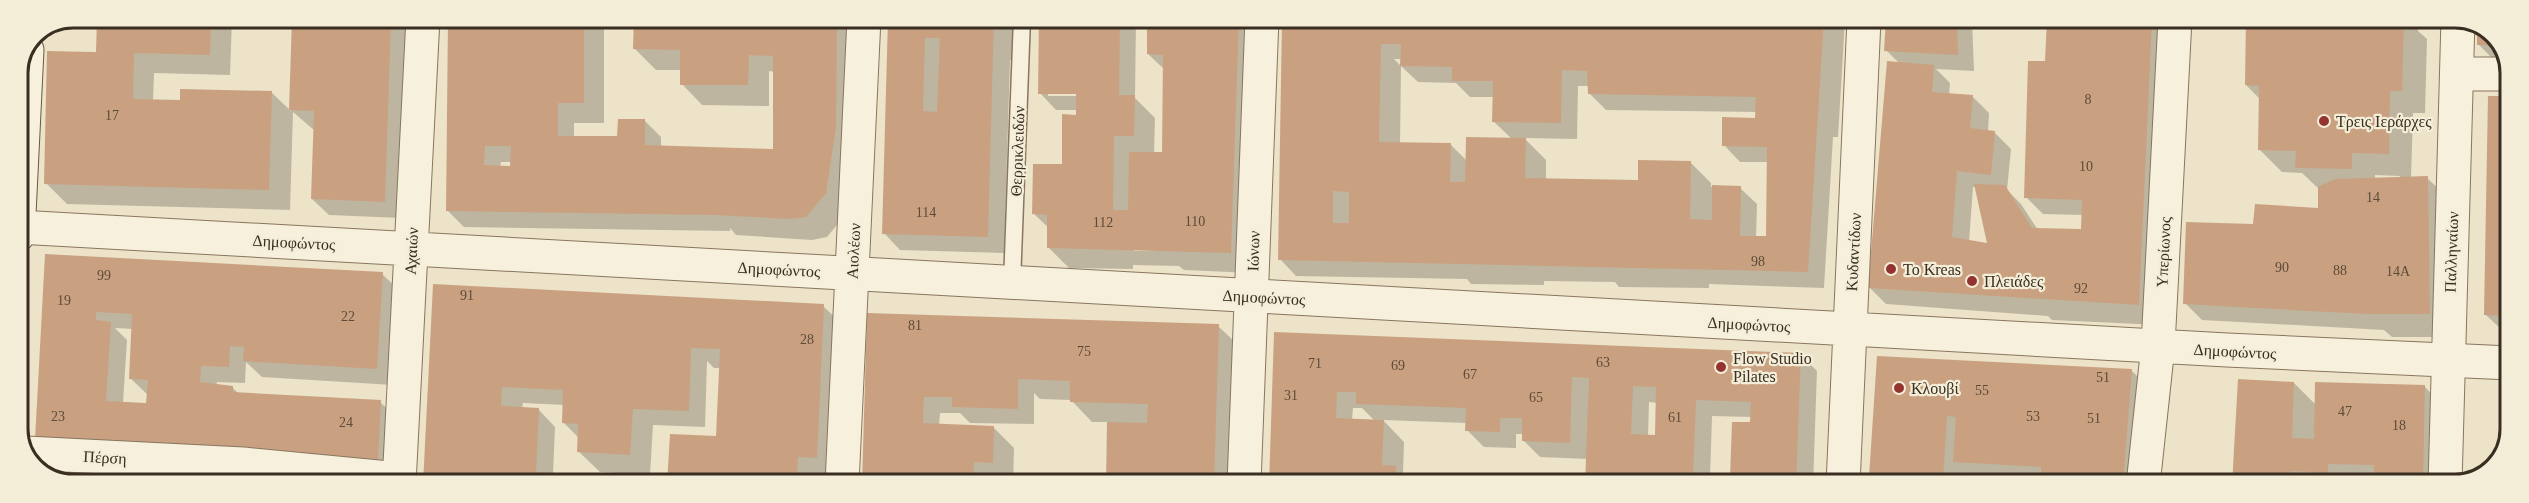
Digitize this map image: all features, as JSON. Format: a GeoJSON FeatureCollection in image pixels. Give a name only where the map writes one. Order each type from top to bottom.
{"type":"FeatureCollection","features":[{"type":"Feature","properties":{"kind":"street","name":"Αχαιών"},"geometry":{"type":"LineString","coordinates":[[399,474],[422,29]]}},
{"type":"Feature","properties":{"kind":"street","name":"Αιολέων"},"geometry":{"type":"LineString","coordinates":[[842,474],[863,29]]}},
{"type":"Feature","properties":{"kind":"street","name":"Ιώνων"},"geometry":{"type":"LineString","coordinates":[[1244,474],[1262,29]]}},
{"type":"Feature","properties":{"kind":"street","name":"Κυδαντίδων"},"geometry":{"type":"LineString","coordinates":[[1843,474],[1864,29]]}},
{"type":"Feature","properties":{"kind":"street","name":"Υπερίωνος"},"geometry":{"type":"LineString","coordinates":[[2144,474],[2158,346],[2174,29]]}},
{"type":"Feature","properties":{"kind":"street","name":"Παλληναίων"},"geometry":{"type":"LineString","coordinates":[[2445,474],[2458,29]]}},
{"type":"Feature","properties":{"kind":"street"},"geometry":{"type":"LineString","coordinates":[[2457,74],[2500,74]]}},
{"type":"Feature","properties":{"kind":"street","name":"Δημοφώντος"},"geometry":{"type":"LineString","coordinates":[[28,228],[2447,362],[2500,363]]}},
{"type":"Feature","properties":{"kind":"street","name":"Πέρση"},"geometry":{"type":"LineString","coordinates":[[35,453],[243,464],[330,474]]}},
{"type":"Feature","properties":{"kind":"lane","name":"Θερρικλειδών"},"geometry":{"type":"LineString","coordinates":[[1012,283],[1022,29]]}},
{"type":"Feature","properties":{"kind":"building"},"geometry":{"type":"Polygon","coordinates":[[[97,29],[211,29],[210,55],[134,53],[133,99],[180,100],[180,89],[272,91],[269,190],[44,184],[47,51],[96,52],[97,29]]]}},
{"type":"Feature","properties":{"kind":"building"},"geometry":{"type":"Polygon","coordinates":[[[292,29],[391,29],[385,202],[311,199],[314,111],[289,110],[292,29]]]}},
{"type":"Feature","properties":{"kind":"building"},"geometry":{"type":"Polygon","coordinates":[[[448,29],[584,29],[584,103],[558,103],[558,136],[617,136],[618,119],[645,119],[645,145],[773,149],[773,56],[749,55],[748,85],[680,85],[680,50],[633,49],[634,29],[837,29],[836,128],[826,193],[806,217],[791,219],[714,215],[446,211],[448,29]],[[485,146],[484,165],[510,166],[511,146],[485,146]]]}},
{"type":"Feature","properties":{"kind":"building"},"geometry":{"type":"Polygon","coordinates":[[[888,29],[994,29],[988,237],[882,234],[888,29]],[[925,38],[923,111],[937,112],[940,38],[925,38]]]}},
{"type":"Feature","properties":{"kind":"building"},"geometry":{"type":"Polygon","coordinates":[[[1039,29],[1120,29],[1119,95],[1135,95],[1134,136],[1114,136],[1113,210],[1128,210],[1129,152],[1162,152],[1163,55],[1147,54],[1147,29],[1239,29],[1231,253],[1047,248],[1047,215],[1032,214],[1033,164],[1062,164],[1062,114],[1076,115],[1076,94],[1038,94],[1039,29]]]}},
{"type":"Feature","properties":{"kind":"building"},"geometry":{"type":"Polygon","coordinates":[[[1282,29],[1823,29],[1808,272],[1278,260],[1282,29]],[[1381,44],[1379,142],[1451,143],[1450,182],[1465,182],[1466,137],[1526,138],[1525,178],[1638,180],[1638,160],[1691,161],[1690,219],[1712,220],[1712,185],[1741,186],[1740,236],[1766,236],[1767,147],[1722,146],[1722,117],[1755,118],[1756,97],[1588,94],[1587,71],[1562,70],[1561,123],[1492,122],[1493,81],[1452,81],[1452,67],[1400,66],[1401,44],[1381,44]],[[1333,191],[1333,223],[1349,223],[1349,192],[1333,191]]]}},
{"type":"Feature","properties":{"kind":"building"},"geometry":{"type":"Polygon","coordinates":[[[1885,29],[1957,29],[1958,55],[1884,51],[1885,29]]]}},
{"type":"Feature","properties":{"kind":"building"},"geometry":{"type":"Polygon","coordinates":[[[2047,29],[2152,29],[2139,305],[1868,288],[1887,61],[1934,65],[1932,92],[1973,95],[1970,128],[1995,131],[1991,175],[1957,171],[1952,237],[1987,243],[1974,184],[2005,185],[2032,228],[2081,229],[2082,200],[2024,198],[2028,61],[2045,61],[2047,29]]]}},
{"type":"Feature","properties":{"kind":"building","name":"Τρεις Ιεράρχες"},"geometry":{"type":"Polygon","coordinates":[[[2246,29],[2404,29],[2402,91],[2390,91],[2389,154],[2352,153],[2352,169],[2295,168],[2296,151],[2258,150],[2259,86],[2245,85],[2246,29]]]}},
{"type":"Feature","properties":{"kind":"building"},"geometry":{"type":"Polygon","coordinates":[[[2477,34],[2490,45],[2477,45],[2477,34]]]}},
{"type":"Feature","properties":{"kind":"building"},"geometry":{"type":"Polygon","coordinates":[[[2488,96],[2500,96],[2500,316],[2484,315],[2488,96]]]}},
{"type":"Feature","properties":{"kind":"building"},"geometry":{"type":"Polygon","coordinates":[[[2428,176],[2430,314],[2366,314],[2183,304],[2186,222],[2253,224],[2255,204],[2318,208],[2318,187],[2335,179],[2428,176]]]}},
{"type":"Feature","properties":{"kind":"building"},"geometry":{"type":"Polygon","coordinates":[[[45,254],[383,272],[377,369],[243,361],[244,347],[230,346],[229,367],[201,366],[200,382],[233,386],[233,392],[381,400],[378,459],[35,440],[45,254]],[[96,312],[96,320],[111,322],[106,401],[146,403],[148,380],[129,379],[132,314],[96,312]]]}},
{"type":"Feature","properties":{"kind":"building"},"geometry":{"type":"Polygon","coordinates":[[[433,284],[824,304],[817,458],[798,457],[797,474],[668,474],[670,434],[716,436],[720,349],[691,348],[689,411],[633,409],[630,455],[577,452],[578,424],[562,423],[563,390],[502,387],[501,406],[539,408],[536,472],[562,474],[424,474],[433,284]]]}},
{"type":"Feature","properties":{"kind":"building"},"geometry":{"type":"Polygon","coordinates":[[[867,313],[1219,324],[1214,474],[1106,474],[1107,422],[1147,423],[1148,404],[1070,402],[1070,381],[1018,379],[1018,409],[952,407],[952,397],[924,397],[923,423],[994,426],[993,463],[974,462],[973,474],[862,474],[867,313]]]}},
{"type":"Feature","properties":{"kind":"building"},"geometry":{"type":"Polygon","coordinates":[[[1274,332],[1801,353],[1796,474],[1730,474],[1732,422],[1750,422],[1751,402],[1696,400],[1693,474],[1585,474],[1589,378],[1572,377],[1570,443],[1522,441],[1522,418],[1500,418],[1500,432],[1465,431],[1466,408],[1356,404],[1356,392],[1337,392],[1336,418],[1384,420],[1382,465],[1396,466],[1396,474],[1269,474],[1274,332]],[[1633,386],[1631,434],[1655,435],[1656,387],[1633,386]]]}},
{"type":"Feature","properties":{"kind":"building"},"geometry":{"type":"Polygon","coordinates":[[[1877,356],[2132,369],[2124,474],[2041,474],[2041,467],[1953,462],[1956,417],[1947,416],[1943,474],[1869,474],[1877,356]]]}},
{"type":"Feature","properties":{"kind":"building"},"geometry":{"type":"Polygon","coordinates":[[[2238,379],[2294,382],[2292,438],[2314,439],[2315,382],[2425,385],[2423,474],[2374,474],[2374,465],[2328,464],[2328,474],[2291,471],[2291,474],[2233,474],[2238,379]]]}},
{"type":"Feature","properties":{"kind":"building"},"geometry":{"type":"Polygon","coordinates":[[[51,469],[133,470],[133,474],[64,474],[51,469]]]}},
{"type":"Feature","properties":{"kind":"place","name":"Τρεις Ιεράρχες"},"geometry":{"type":"Point","coordinates":[2324,121]}},
{"type":"Feature","properties":{"kind":"place","name":"To Kreas"},"geometry":{"type":"Point","coordinates":[1891,269]}},
{"type":"Feature","properties":{"kind":"place","name":"Πλειάδες"},"geometry":{"type":"Point","coordinates":[1972,281]}},
{"type":"Feature","properties":{"kind":"place","name":"Flow Studio Pilates"},"geometry":{"type":"Point","coordinates":[1721,367]}},
{"type":"Feature","properties":{"kind":"place","name":"Κλουβί"},"geometry":{"type":"Point","coordinates":[1899,388]}}]}
